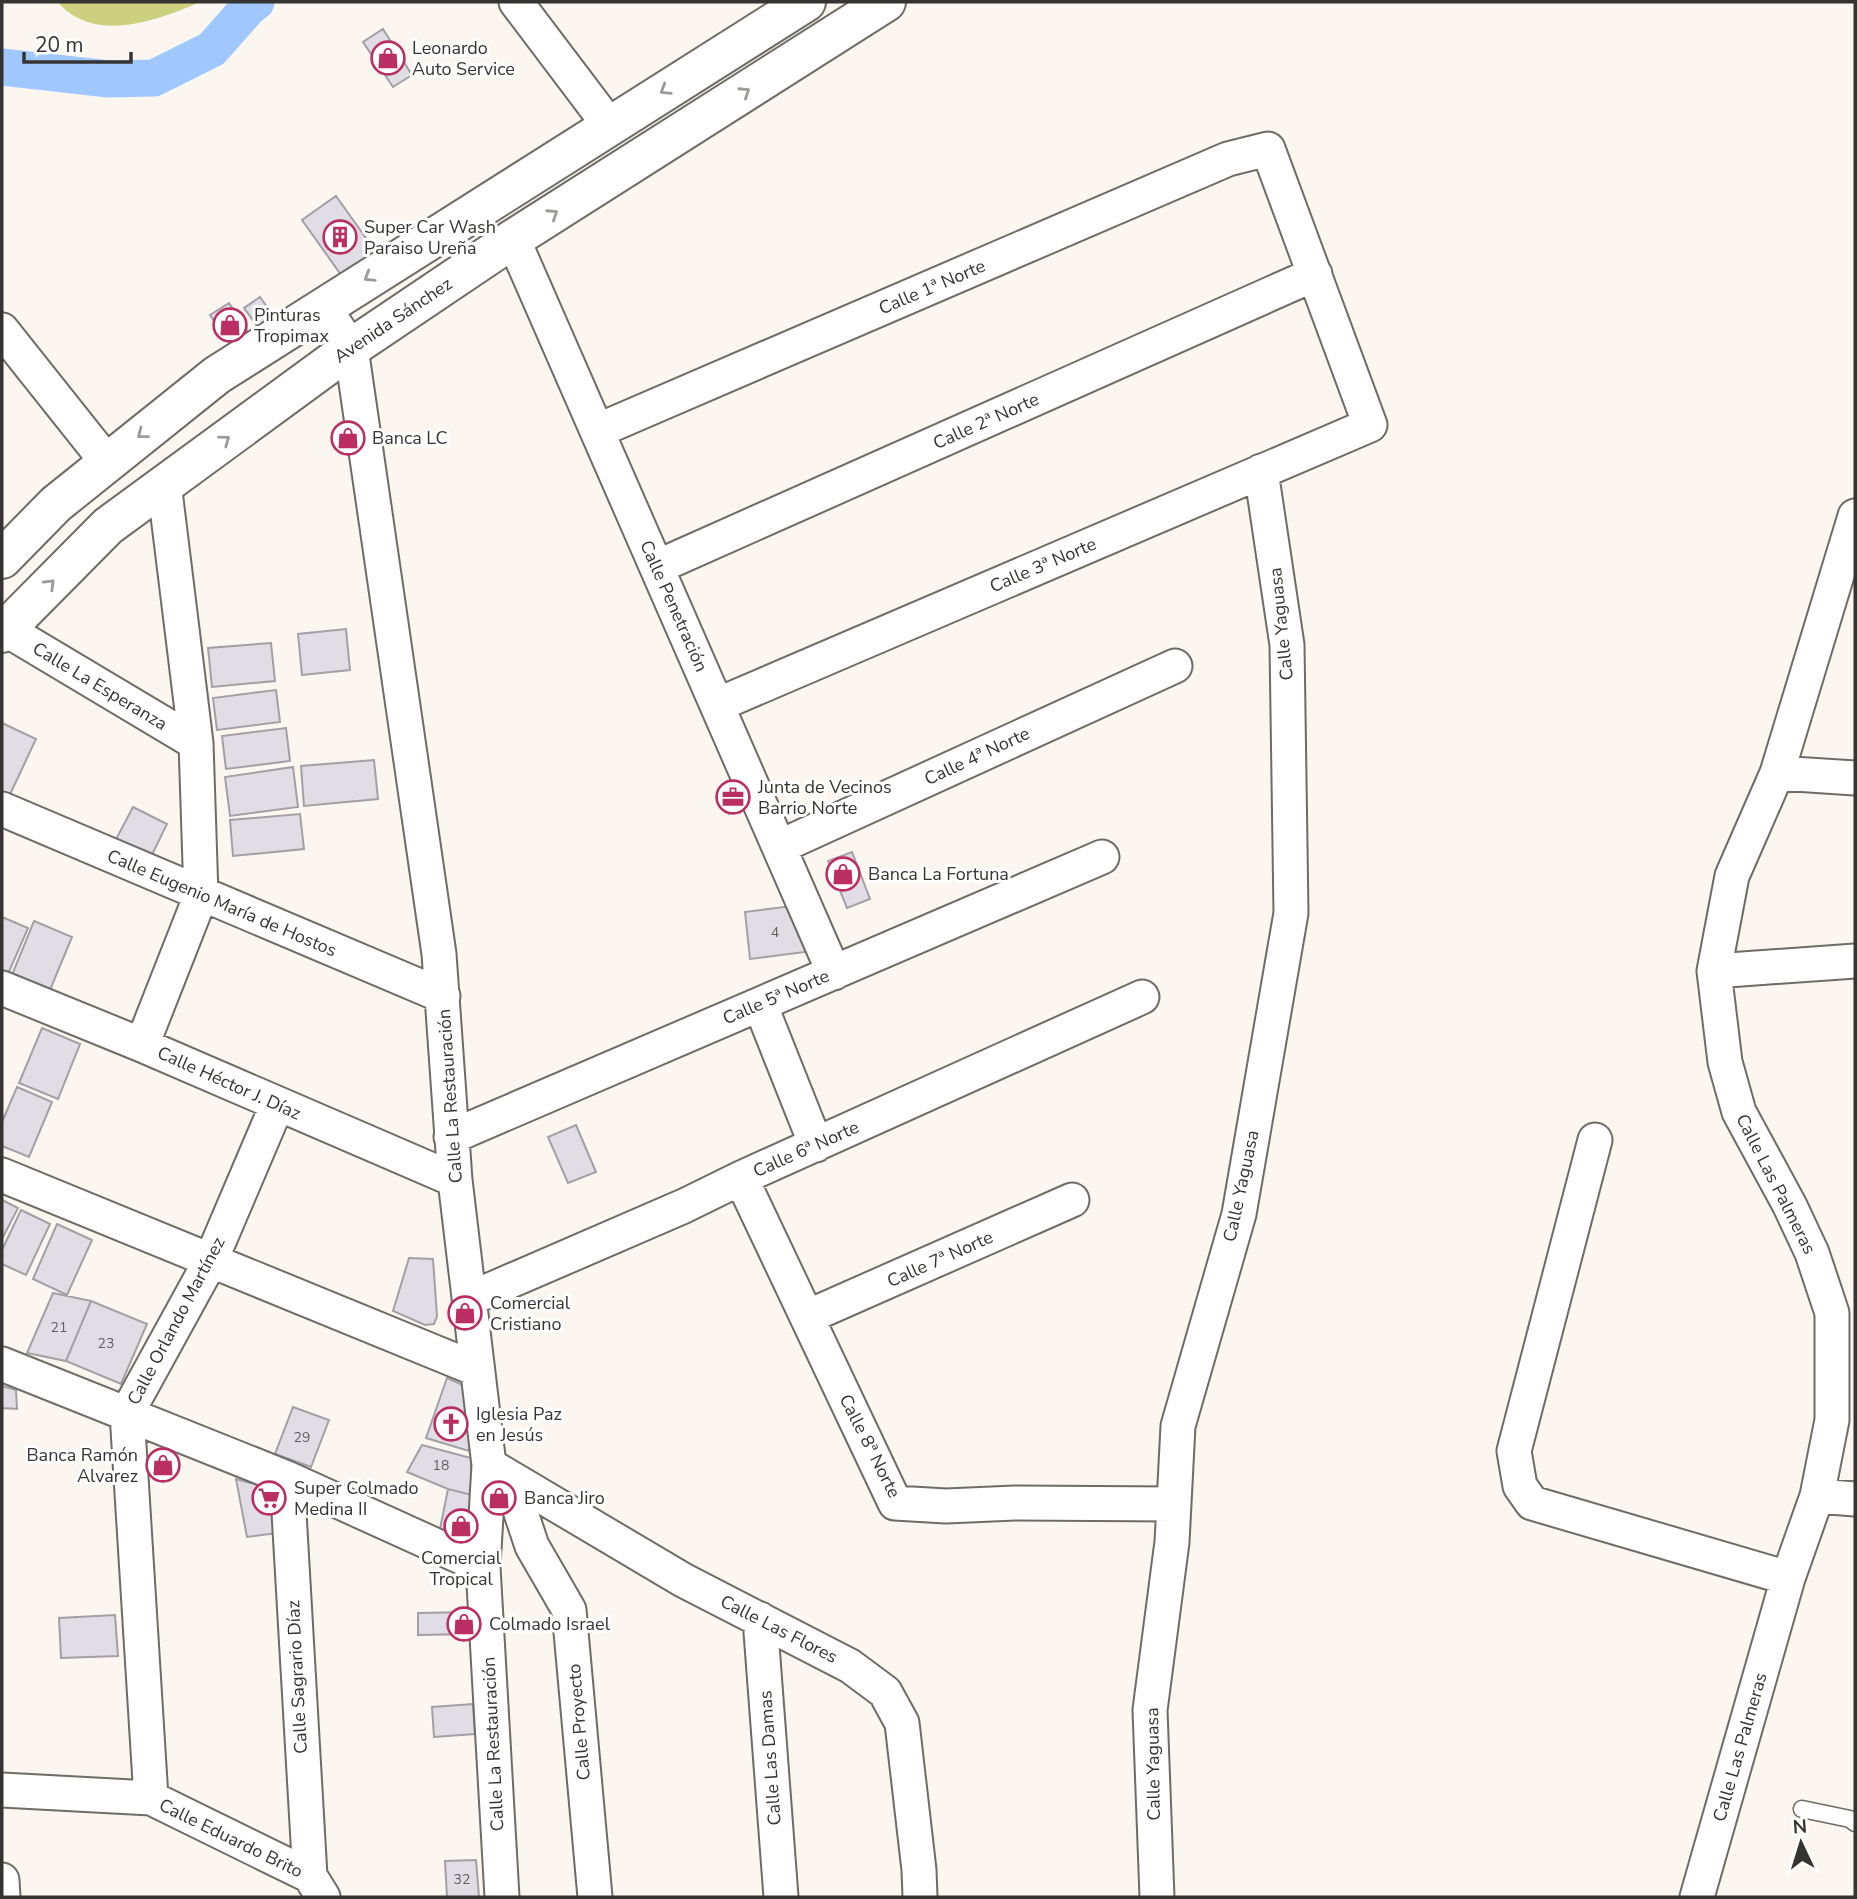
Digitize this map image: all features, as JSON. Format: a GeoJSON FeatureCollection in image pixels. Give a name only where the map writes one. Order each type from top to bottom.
{"type":"FeatureCollection","features":[{"type":"Feature","properties":{"kind":"street"},"geometry":{"type":"LineString","coordinates":[[516,2],[609,125]]}},
{"type":"Feature","properties":{"kind":"street"},"geometry":{"type":"LineString","coordinates":[[2,559],[56,504],[217,375],[806,2]]}},
{"type":"Feature","properties":{"kind":"street","name":"Avenida Sánchez"},"geometry":{"type":"LineString","coordinates":[[3,631],[108,526],[351,348],[513,240],[886,2]]}},
{"type":"Feature","properties":{"kind":"street","name":"Calle 1ª Norte"},"geometry":{"type":"LineString","coordinates":[[597,431],[1228,159],[1268,149],[1315,274]]}},
{"type":"Feature","properties":{"kind":"street","name":"Calle Penetración"},"geometry":{"type":"LineString","coordinates":[[513,240],[834,973]]}},
{"type":"Feature","properties":{"kind":"street","name":"Calle 3ª Norte"},"geometry":{"type":"LineString","coordinates":[[717,705],[1370,425],[1315,274]]}},
{"type":"Feature","properties":{"kind":"street","name":"Calle 2ª Norte"},"geometry":{"type":"LineString","coordinates":[[657,567],[1315,274]]}},
{"type":"Feature","properties":{"kind":"street","name":"Calle La Restauración"},"geometry":{"type":"LineString","coordinates":[[323,306],[351,348],[443,996],[451,1138],[476,1369],[499,1471],[483,1567],[502,1897]]}},
{"type":"Feature","properties":{"kind":"street"},"geometry":{"type":"LineString","coordinates":[[2,330],[107,462]]}},
{"type":"Feature","properties":{"kind":"street","name":"Calle Yaguasa"},"geometry":{"type":"LineString","coordinates":[[1157,1897],[1150,1710],[1172,1542],[1178,1426],[1239,1214],[1291,913],[1287,645],[1261,471]]}},
{"type":"Feature","properties":{"kind":"street"},"geometry":{"type":"LineString","coordinates":[[142,1045],[201,895],[196,743],[164,483]]}},
{"type":"Feature","properties":{"kind":"street","name":"Calle Las Palmeras"},"geometry":{"type":"LineString","coordinates":[[1698,1897],[1788,1578],[1817,1496],[1832,1420],[1832,1313],[1812,1253],[1796,1217],[1739,1112],[1725,1062],[1714,971],[1732,876],[1777,773],[1855,516]]}},
{"type":"Feature","properties":{"kind":"street","name":"Calle La Esperanza"},"geometry":{"type":"LineString","coordinates":[[3,631],[196,743]]}},
{"type":"Feature","properties":{"kind":"street","name":"Calle 4ª Norte"},"geometry":{"type":"LineString","coordinates":[[779,847],[1175,666]]}},
{"type":"Feature","properties":{"kind":"street"},"geometry":{"type":"LineString","coordinates":[[1777,773],[1855,778]]}},
{"type":"Feature","properties":{"kind":"street","name":"Calle Eugenio María de Hostos"},"geometry":{"type":"LineString","coordinates":[[2,809],[443,996]]}},
{"type":"Feature","properties":{"kind":"street","name":"Calle 5ª Norte"},"geometry":{"type":"LineString","coordinates":[[451,1138],[1102,857]]}},
{"type":"Feature","properties":{"kind":"street"},"geometry":{"type":"LineString","coordinates":[[1714,971],[1855,961]]}},
{"type":"Feature","properties":{"kind":"street","name":"Calle Héctor J. Díaz"},"geometry":{"type":"LineString","coordinates":[[2,988],[142,1045],[455,1180]]}},
{"type":"Feature","properties":{"kind":"street","name":"Calle 6ª Norte"},"geometry":{"type":"LineString","coordinates":[[469,1299],[684,1206],[1142,997]]}},
{"type":"Feature","properties":{"kind":"street"},"geometry":{"type":"LineString","coordinates":[[760,1004],[816,1145]]}},
{"type":"Feature","properties":{"kind":"street","name":"Calle Orlando Martínez"},"geometry":{"type":"LineString","coordinates":[[151,1798],[127,1413],[211,1260],[276,1105]]}},
{"type":"Feature","properties":{"kind":"street"},"geometry":{"type":"LineString","coordinates":[[1595,1140],[1514,1451],[1520,1486],[1532,1503],[1788,1578]]}},
{"type":"Feature","properties":{"kind":"street"},"geometry":{"type":"LineString","coordinates":[[2,1175],[476,1369]]}},
{"type":"Feature","properties":{"kind":"street","name":"Calle 8ª Norte"},"geometry":{"type":"LineString","coordinates":[[741,1178],[894,1503],[946,1506],[1015,1503],[1174,1504]]}},
{"type":"Feature","properties":{"kind":"street","name":"Calle 7ª Norte"},"geometry":{"type":"LineString","coordinates":[[807,1317],[1072,1200]]}},
{"type":"Feature","properties":{"kind":"street"},"geometry":{"type":"LineString","coordinates":[[2,1364],[287,1478],[483,1567]]}},
{"type":"Feature","properties":{"kind":"street","name":"Calle Las Flores"},"geometry":{"type":"LineString","coordinates":[[499,1471],[683,1580],[850,1666],[885,1692],[902,1723],[920,1897]]}},
{"type":"Feature","properties":{"kind":"street","name":"Calle Proyecto"},"geometry":{"type":"LineString","coordinates":[[499,1471],[532,1546],[569,1610],[595,1897]]}},
{"type":"Feature","properties":{"kind":"street","name":"Calle Sagrario Díaz"},"geometry":{"type":"LineString","coordinates":[[287,1478],[317,1887]]}},
{"type":"Feature","properties":{"kind":"street"},"geometry":{"type":"LineString","coordinates":[[1817,1496],[1855,1499]]}},
{"type":"Feature","properties":{"kind":"street","name":"Calle Las Damas"},"geometry":{"type":"LineString","coordinates":[[760,1619],[781,1897]]}},
{"type":"Feature","properties":{"kind":"street","name":"Calle Eduardo Brito"},"geometry":{"type":"LineString","coordinates":[[2,1790],[151,1798],[317,1887]]}},
{"type":"Feature","properties":{"kind":"street"},"geometry":{"type":"LineString","coordinates":[[2,1880],[3,1897]]}},
{"type":"Feature","properties":{"kind":"lane"},"geometry":{"type":"LineString","coordinates":[[1802,1809],[1850,1819],[1855,1824]]}},
{"type":"Feature","properties":{"kind":"green space"},"geometry":{"type":"Polygon","coordinates":[[[58,2],[200,2],[145,21],[107,25],[72,15],[58,2]]]}},
{"type":"Feature","properties":{"kind":"building","name":"Leonardo Auto Service"},"geometry":{"type":"Polygon","coordinates":[[[383,29],[412,75],[393,87],[363,42],[383,29]]]}},
{"type":"Feature","properties":{"kind":"building","name":"Super Car Wash Paraiso Ureña"},"geometry":{"type":"Polygon","coordinates":[[[336,196],[378,255],[344,279],[302,220],[336,196]]]}},
{"type":"Feature","properties":{"kind":"building"},"geometry":{"type":"Polygon","coordinates":[[[260,297],[276,319],[260,330],[244,308],[260,297]]]}},
{"type":"Feature","properties":{"kind":"building","name":"Pinturas Tropimax"},"geometry":{"type":"Polygon","coordinates":[[[229,303],[250,335],[232,347],[210,315],[229,303]]]}},
{"type":"Feature","properties":{"kind":"building","name":"Banca LC"},"geometry":{"type":"Polygon","coordinates":[[[356,426],[362,443],[341,450],[335,433],[356,426]]]}},
{"type":"Feature","properties":{"kind":"building"},"geometry":{"type":"Polygon","coordinates":[[[346,629],[350,670],[302,675],[298,634],[346,629]]]}},
{"type":"Feature","properties":{"kind":"building"},"geometry":{"type":"Polygon","coordinates":[[[271,643],[275,681],[212,687],[208,648],[271,643]]]}},
{"type":"Feature","properties":{"kind":"building"},"geometry":{"type":"Polygon","coordinates":[[[276,690],[280,722],[217,730],[213,698],[276,690]]]}},
{"type":"Feature","properties":{"kind":"building"},"geometry":{"type":"Polygon","coordinates":[[[2,723],[36,739],[6,803],[2,801],[2,723]]]}},
{"type":"Feature","properties":{"kind":"building"},"geometry":{"type":"Polygon","coordinates":[[[286,728],[290,761],[226,769],[222,736],[286,728]]]}},
{"type":"Feature","properties":{"kind":"building"},"geometry":{"type":"Polygon","coordinates":[[[374,760],[378,799],[304,806],[301,766],[374,760]]]}},
{"type":"Feature","properties":{"kind":"building"},"geometry":{"type":"Polygon","coordinates":[[[293,767],[298,807],[230,816],[225,777],[293,767]]]}},
{"type":"Feature","properties":{"kind":"building","name":"Junta de Vecinos Barrio Norte"},"geometry":{"type":"Polygon","coordinates":[[[736,781],[746,808],[729,814],[720,787],[736,781]]]}},
{"type":"Feature","properties":{"kind":"building"},"geometry":{"type":"Polygon","coordinates":[[[133,807],[167,824],[148,863],[113,845],[133,807]]]}},
{"type":"Feature","properties":{"kind":"building"},"geometry":{"type":"Polygon","coordinates":[[[300,814],[304,849],[233,856],[230,820],[300,814]]]}},
{"type":"Feature","properties":{"kind":"building"},"geometry":{"type":"Polygon","coordinates":[[[852,852],[870,899],[847,908],[828,861],[852,852]]]}},
{"type":"Feature","properties":{"kind":"building"},"geometry":{"type":"Polygon","coordinates":[[[800,905],[805,952],[750,959],[745,912],[800,905]]]}},
{"type":"Feature","properties":{"kind":"building"},"geometry":{"type":"Polygon","coordinates":[[[2,917],[28,928],[8,974],[2,972],[2,917]]]}},
{"type":"Feature","properties":{"kind":"building"},"geometry":{"type":"Polygon","coordinates":[[[34,921],[72,937],[50,990],[12,975],[34,921]]]}},
{"type":"Feature","properties":{"kind":"building"},"geometry":{"type":"Polygon","coordinates":[[[42,1028],[80,1044],[58,1099],[19,1083],[42,1028]]]}},
{"type":"Feature","properties":{"kind":"building"},"geometry":{"type":"Polygon","coordinates":[[[17,1087],[52,1102],[29,1157],[2,1146],[2,1122],[17,1087]]]}},
{"type":"Feature","properties":{"kind":"building"},"geometry":{"type":"Polygon","coordinates":[[[576,1125],[596,1172],[568,1183],[548,1137],[576,1125]]]}},
{"type":"Feature","properties":{"kind":"building"},"geometry":{"type":"Polygon","coordinates":[[[2,1200],[18,1208],[2,1239],[2,1200]]]}},
{"type":"Feature","properties":{"kind":"building"},"geometry":{"type":"Polygon","coordinates":[[[21,1210],[50,1224],[26,1275],[2,1264],[2,1250],[21,1210]]]}},
{"type":"Feature","properties":{"kind":"building"},"geometry":{"type":"Polygon","coordinates":[[[57,1224],[92,1240],[67,1295],[33,1279],[57,1224]]]}},
{"type":"Feature","properties":{"kind":"building"},"geometry":{"type":"Polygon","coordinates":[[[409,1258],[433,1259],[437,1316],[434,1324],[425,1325],[393,1311],[409,1258]]]}},
{"type":"Feature","properties":{"kind":"building"},"geometry":{"type":"Polygon","coordinates":[[[53,1293],[91,1301],[66,1361],[27,1353],[53,1293]]]}},
{"type":"Feature","properties":{"kind":"building"},"geometry":{"type":"Polygon","coordinates":[[[91,1301],[147,1324],[121,1384],[66,1361],[91,1301]]]}},
{"type":"Feature","properties":{"kind":"building","name":"Iglesia Paz en Jesús"},"geometry":{"type":"Polygon","coordinates":[[[447,1378],[463,1385],[473,1410],[469,1451],[426,1438],[447,1378]]]}},
{"type":"Feature","properties":{"kind":"building"},"geometry":{"type":"Polygon","coordinates":[[[2,1386],[16,1390],[17,1409],[2,1408],[2,1386]]]}},
{"type":"Feature","properties":{"kind":"building"},"geometry":{"type":"Polygon","coordinates":[[[293,1407],[329,1420],[311,1467],[275,1454],[293,1407]]]}},
{"type":"Feature","properties":{"kind":"building"},"geometry":{"type":"Polygon","coordinates":[[[422,1445],[471,1458],[472,1495],[448,1489],[407,1472],[422,1445]]]}},
{"type":"Feature","properties":{"kind":"building","name":"Banca Ramón Alvarez"},"geometry":{"type":"Polygon","coordinates":[[[155,1456],[171,1456],[171,1475],[155,1475],[155,1456]]]}},
{"type":"Feature","properties":{"kind":"building"},"geometry":{"type":"Polygon","coordinates":[[[236,1479],[272,1489],[286,1532],[247,1537],[236,1479]]]}},
{"type":"Feature","properties":{"kind":"building"},"geometry":{"type":"Polygon","coordinates":[[[448,1489],[472,1495],[471,1530],[466,1536],[459,1538],[440,1529],[448,1489]]]}},
{"type":"Feature","properties":{"kind":"building"},"geometry":{"type":"Polygon","coordinates":[[[473,1612],[474,1634],[418,1635],[418,1613],[473,1612]]]}},
{"type":"Feature","properties":{"kind":"building"},"geometry":{"type":"Polygon","coordinates":[[[115,1615],[118,1656],[61,1658],[59,1618],[115,1615]]]}},
{"type":"Feature","properties":{"kind":"building"},"geometry":{"type":"Polygon","coordinates":[[[473,1704],[475,1734],[434,1737],[432,1707],[473,1704]]]}},
{"type":"Feature","properties":{"kind":"building"},"geometry":{"type":"Polygon","coordinates":[[[476,1860],[479,1897],[447,1897],[445,1861],[476,1860]]]}},
{"type":"Feature","properties":{"kind":"waterway"},"geometry":{"type":"LineString","coordinates":[[2,67],[109,79],[154,78],[212,49],[256,2]]}},
{"type":"Feature","properties":{"kind":"place","name":"Leonardo Auto Service"},"geometry":{"type":"Point","coordinates":[388,58]}},
{"type":"Feature","properties":{"kind":"place","name":"Super Car Wash Paraiso Ureña"},"geometry":{"type":"Point","coordinates":[340,237]}},
{"type":"Feature","properties":{"kind":"place","name":"Pinturas Tropimax"},"geometry":{"type":"Point","coordinates":[230,325]}},
{"type":"Feature","properties":{"kind":"place","name":"Banca LC"},"geometry":{"type":"Point","coordinates":[348,438]}},
{"type":"Feature","properties":{"kind":"place","name":"Junta de Vecinos Barrio Norte"},"geometry":{"type":"Point","coordinates":[733,797]}},
{"type":"Feature","properties":{"kind":"place","name":"Banca La Fortuna"},"geometry":{"type":"Point","coordinates":[843,874]}},
{"type":"Feature","properties":{"kind":"place","name":"Comercial Cristiano"},"geometry":{"type":"Point","coordinates":[465,1313]}},
{"type":"Feature","properties":{"kind":"place","name":"Iglesia Paz en Jesús"},"geometry":{"type":"Point","coordinates":[451,1424]}},
{"type":"Feature","properties":{"kind":"place","name":"Banca Ramón Alvarez"},"geometry":{"type":"Point","coordinates":[163,1465]}},
{"type":"Feature","properties":{"kind":"place","name":"Super Colmado Medina II"},"geometry":{"type":"Point","coordinates":[269,1498]}},
{"type":"Feature","properties":{"kind":"place","name":"Banca Jiro"},"geometry":{"type":"Point","coordinates":[499,1498]}},
{"type":"Feature","properties":{"kind":"place","name":"Comercial Tropical"},"geometry":{"type":"Point","coordinates":[461,1526]}},
{"type":"Feature","properties":{"kind":"place","name":"Colmado Israel"},"geometry":{"type":"Point","coordinates":[464,1624]}}]}
